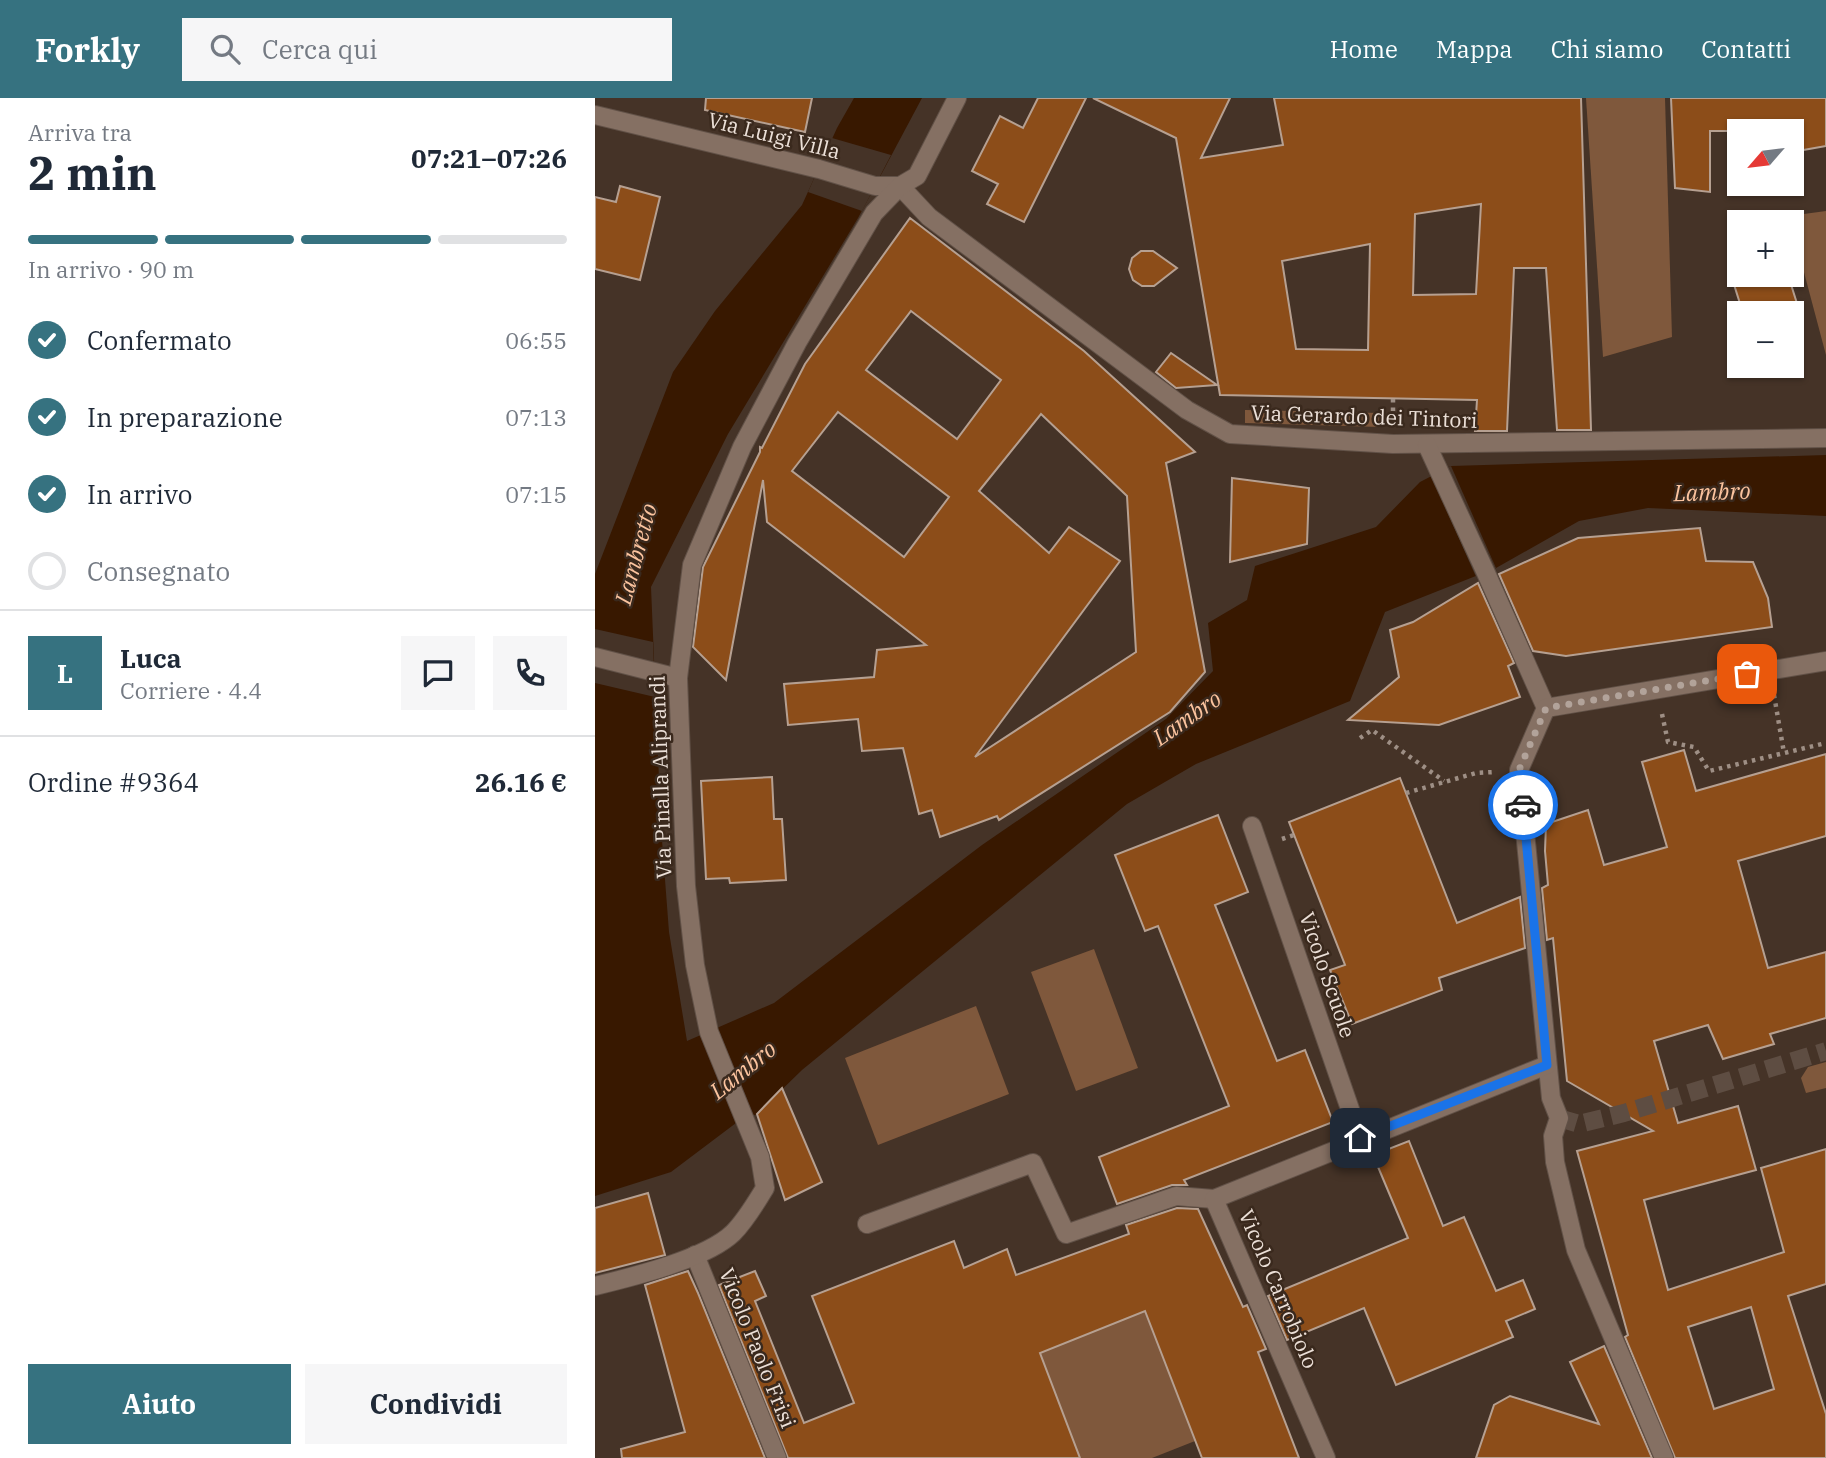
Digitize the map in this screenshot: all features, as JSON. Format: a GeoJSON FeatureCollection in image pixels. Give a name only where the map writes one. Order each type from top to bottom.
{"type":"FeatureCollection","features":[{"type":"Feature","properties":{"kind":"street","name":"Via Pinalla Aliprandi"},"geometry":{"type":"LineString","coordinates":[[595,1286],[695,1255],[730,1235],[750,1213],[765,1188],[760,1157],[709,1032],[695,965],[669,676],[692,565],[742,447],[797,343],[874,213],[900,186],[917,176],[957,98]]}},
{"type":"Feature","properties":{"kind":"street","name":"Via Luigi Villa"},"geometry":{"type":"LineString","coordinates":[[595,115],[818,169],[875,186],[900,186]]}},
{"type":"Feature","properties":{"kind":"street","name":"Via Gerardo dei Tintori"},"geometry":{"type":"LineString","coordinates":[[900,186],[940,225],[1187,410],[1230,434],[1427,445],[1826,438]]}},
{"type":"Feature","properties":{"kind":"street"},"geometry":{"type":"LineString","coordinates":[[1427,445],[1546,708],[1519,770],[1547,1065],[1551,1098],[1559,1118],[1553,1136],[1555,1162],[1576,1250],[1664,1458]]}},
{"type":"Feature","properties":{"kind":"street"},"geometry":{"type":"LineString","coordinates":[[595,657],[669,676]]}},
{"type":"Feature","properties":{"kind":"street"},"geometry":{"type":"LineString","coordinates":[[1546,708],[1826,661]]}},
{"type":"Feature","properties":{"kind":"street","name":"Vicolo Scuole"},"geometry":{"type":"LineString","coordinates":[[1252,826],[1360,1138]]}},
{"type":"Feature","properties":{"kind":"street","name":"Vicolo Carrobiolo"},"geometry":{"type":"LineString","coordinates":[[1326,1458],[1214,1199],[1547,1065]]}},
{"type":"Feature","properties":{"kind":"street"},"geometry":{"type":"LineString","coordinates":[[867,1224],[1033,1163],[1066,1234],[1177,1196],[1214,1199]]}},
{"type":"Feature","properties":{"kind":"street","name":"Vicolo Paolo Frisi"},"geometry":{"type":"LineString","coordinates":[[695,1255],[777,1458]]}},
{"type":"Feature","properties":{"kind":"path"},"geometry":{"type":"LineString","coordinates":[[1769,670],[1784,753]]}},
{"type":"Feature","properties":{"kind":"path"},"geometry":{"type":"LineString","coordinates":[[1657,689],[1668,742],[1694,747],[1709,771],[1826,743]]}},
{"type":"Feature","properties":{"kind":"path"},"geometry":{"type":"LineString","coordinates":[[1360,738],[1372,730],[1445,781]]}},
{"type":"Feature","properties":{"kind":"path"},"geometry":{"type":"LineString","coordinates":[[1406,793],[1476,772]]}},
{"type":"Feature","properties":{"kind":"shaded area"},"geometry":{"type":"Polygon","coordinates":[[[1586,98],[1665,98],[1672,337],[1603,357],[1586,98]]]}},
{"type":"Feature","properties":{"kind":"shaded area"},"geometry":{"type":"Polygon","coordinates":[[[1826,211],[1826,355],[1804,272],[1804,214],[1826,211]]]}},
{"type":"Feature","properties":{"kind":"shaded area"},"geometry":{"type":"Polygon","coordinates":[[[1245,410],[1380,413],[1380,427],[1245,423],[1245,410]]]}},
{"type":"Feature","properties":{"kind":"shaded area"},"geometry":{"type":"Polygon","coordinates":[[[1094,949],[1138,1068],[1076,1091],[1031,972],[1094,949]]]}},
{"type":"Feature","properties":{"kind":"shaded area"},"geometry":{"type":"Polygon","coordinates":[[[976,1006],[1009,1094],[878,1145],[845,1058],[976,1006]]]}},
{"type":"Feature","properties":{"kind":"shaded area"},"geometry":{"type":"Polygon","coordinates":[[[1826,1062],[1826,1088],[1806,1093],[1801,1078],[1808,1067],[1826,1062]]]}},
{"type":"Feature","properties":{"kind":"shaded area"},"geometry":{"type":"Polygon","coordinates":[[[1145,1311],[1195,1441],[1152,1458],[1080,1458],[1040,1353],[1145,1311]]]}},
{"type":"Feature","properties":{"kind":"water"},"geometry":{"type":"Polygon","coordinates":[[[854,98],[922,98],[858,218],[728,434],[651,587],[661,827],[669,932],[687,1041],[774,1003],[982,845],[1166,719],[1213,671],[1208,623],[1247,600],[1255,566],[1376,527],[1420,482],[1451,466],[1826,455],[1826,516],[1648,508],[1579,521],[1496,568],[1385,612],[1350,701],[1196,764],[1127,804],[802,1070],[757,1114],[736,1123],[671,1172],[595,1196],[595,574],[673,372],[715,311],[802,205],[837,128],[854,98]]]}},
{"type":"Feature","properties":{"kind":"pier"},"geometry":{"type":"Polygon","coordinates":[[[832,138],[891,155],[862,211],[808,192],[832,138]]]}},
{"type":"Feature","properties":{"kind":"pier"},"geometry":{"type":"Polygon","coordinates":[[[1451,466],[1496,568],[1476,577],[1431,475],[1451,466]]]}},
{"type":"Feature","properties":{"kind":"pier"},"geometry":{"type":"Polygon","coordinates":[[[595,629],[653,642],[655,697],[595,683],[595,629]]]}},
{"type":"Feature","properties":{"kind":"building"},"geometry":{"type":"Polygon","coordinates":[[[706,98],[812,98],[805,132],[705,110],[706,98]]]}},
{"type":"Feature","properties":{"kind":"building"},"geometry":{"type":"Polygon","coordinates":[[[1038,98],[1086,98],[1024,222],[987,204],[998,184],[972,171],[1000,116],[1023,128],[1038,98]]]}},
{"type":"Feature","properties":{"kind":"building"},"geometry":{"type":"Polygon","coordinates":[[[1093,98],[1230,98],[1201,158],[1283,145],[1274,98],[1581,98],[1591,430],[1557,430],[1546,268],[1514,268],[1507,431],[1475,431],[1477,400],[1220,395],[1176,138],[1093,98]],[[1481,204],[1415,214],[1413,295],[1476,294],[1481,204]],[[1370,244],[1282,261],[1296,349],[1368,350],[1370,244]]]}},
{"type":"Feature","properties":{"kind":"building"},"geometry":{"type":"Polygon","coordinates":[[[1671,98],[1826,98],[1826,146],[1804,150],[1804,119],[1727,119],[1727,131],[1710,131],[1710,192],[1675,188],[1671,98]]]}},
{"type":"Feature","properties":{"kind":"building"},"geometry":{"type":"Polygon","coordinates":[[[620,186],[660,197],[640,280],[595,269],[595,197],[616,202],[620,186]]]}},
{"type":"Feature","properties":{"kind":"building"},"geometry":{"type":"Polygon","coordinates":[[[910,218],[1084,351],[1195,452],[1166,463],[1205,672],[1170,712],[999,820],[997,816],[940,837],[932,810],[919,814],[903,748],[862,751],[858,719],[788,725],[784,684],[874,677],[877,650],[926,645],[767,522],[763,480],[726,680],[693,647],[703,567],[760,452],[760,447],[762,448],[805,364],[910,218]],[[911,311],[866,370],[957,439],[1001,380],[911,311]],[[838,412],[792,471],[904,557],[949,497],[838,412]],[[1041,414],[979,491],[1049,553],[1069,527],[1120,561],[975,757],[1136,652],[1127,496],[1041,414]]]}},
{"type":"Feature","properties":{"kind":"building"},"geometry":{"type":"Polygon","coordinates":[[[1141,251],[1153,251],[1177,268],[1154,286],[1142,286],[1133,280],[1129,269],[1132,258],[1141,251]]]}},
{"type":"Feature","properties":{"kind":"building"},"geometry":{"type":"Polygon","coordinates":[[[1735,287],[1792,287],[1796,301],[1739,301],[1735,287]]]}},
{"type":"Feature","properties":{"kind":"building"},"geometry":{"type":"Polygon","coordinates":[[[1171,353],[1217,385],[1176,388],[1156,372],[1171,353]]]}},
{"type":"Feature","properties":{"kind":"building"},"geometry":{"type":"Polygon","coordinates":[[[1232,478],[1309,488],[1307,544],[1230,562],[1232,478]]]}},
{"type":"Feature","properties":{"kind":"building"},"geometry":{"type":"Polygon","coordinates":[[[1700,528],[1706,561],[1753,562],[1768,598],[1772,627],[1566,656],[1533,651],[1499,574],[1578,538],[1700,528]]]}},
{"type":"Feature","properties":{"kind":"building"},"geometry":{"type":"Polygon","coordinates":[[[1478,583],[1514,663],[1508,666],[1520,697],[1439,725],[1348,720],[1399,677],[1390,630],[1413,622],[1478,583]]]}},
{"type":"Feature","properties":{"kind":"building"},"geometry":{"type":"Polygon","coordinates":[[[1684,750],[1696,791],[1826,754],[1826,836],[1738,861],[1768,968],[1826,952],[1826,1018],[1770,1034],[1774,1044],[1723,1059],[1708,1025],[1654,1041],[1678,1123],[1738,1106],[1756,1170],[1644,1200],[1668,1290],[1784,1252],[1761,1168],[1826,1149],[1826,1284],[1788,1296],[1826,1414],[1826,1458],[1675,1458],[1625,1337],[1628,1335],[1577,1151],[1653,1131],[1567,1081],[1553,938],[1547,940],[1542,888],[1548,885],[1546,824],[1588,810],[1604,865],[1667,847],[1642,762],[1684,750]],[[1751,1307],[1688,1327],[1714,1409],[1774,1389],[1751,1307]]]}},
{"type":"Feature","properties":{"kind":"building"},"geometry":{"type":"Polygon","coordinates":[[[772,777],[774,819],[782,819],[786,880],[730,883],[729,878],[706,879],[701,781],[772,777]]]}},
{"type":"Feature","properties":{"kind":"building"},"geometry":{"type":"Polygon","coordinates":[[[1400,778],[1457,923],[1520,897],[1525,948],[1439,978],[1442,990],[1352,1024],[1330,970],[1345,965],[1289,822],[1400,778]]]}},
{"type":"Feature","properties":{"kind":"building"},"geometry":{"type":"Polygon","coordinates":[[[1218,815],[1248,892],[1215,905],[1277,1061],[1305,1050],[1333,1122],[1184,1180],[1187,1185],[1172,1185],[1117,1204],[1099,1157],[1229,1106],[1158,926],[1145,931],[1115,855],[1218,815]]]}},
{"type":"Feature","properties":{"kind":"building"},"geometry":{"type":"Polygon","coordinates":[[[782,1088],[822,1182],[785,1200],[757,1114],[782,1088]]]}},
{"type":"Feature","properties":{"kind":"building"},"geometry":{"type":"Polygon","coordinates":[[[1409,1141],[1443,1226],[1464,1217],[1496,1291],[1523,1280],[1535,1309],[1506,1321],[1513,1337],[1396,1385],[1364,1308],[1287,1340],[1268,1296],[1408,1238],[1373,1155],[1409,1141]]]}},
{"type":"Feature","properties":{"kind":"building"},"geometry":{"type":"Polygon","coordinates":[[[648,1193],[665,1255],[595,1273],[595,1208],[648,1193]]]}},
{"type":"Feature","properties":{"kind":"building"},"geometry":{"type":"Polygon","coordinates":[[[1177,1208],[1198,1209],[1243,1307],[1247,1305],[1266,1349],[1258,1352],[1299,1458],[1202,1458],[1145,1311],[1040,1353],[1080,1458],[788,1458],[719,1285],[755,1271],[766,1296],[755,1301],[804,1423],[854,1403],[812,1296],[954,1241],[964,1268],[1007,1249],[1016,1275],[1129,1234],[1126,1225],[1177,1208]]]}},
{"type":"Feature","properties":{"kind":"building"},"geometry":{"type":"Polygon","coordinates":[[[688,1271],[765,1458],[622,1458],[621,1449],[685,1432],[645,1285],[688,1271]]]}},
{"type":"Feature","properties":{"kind":"building"},"geometry":{"type":"Polygon","coordinates":[[[1604,1346],[1652,1458],[1476,1458],[1494,1405],[1510,1396],[1599,1424],[1570,1362],[1604,1346]]]}},
{"type":"Feature","properties":{"kind":"tunnel"},"geometry":{"type":"LineString","coordinates":[[1559,1118],[1579,1124],[1624,1113],[1826,1051]]}},
{"type":"Feature","properties":{"kind":"way so far"},"geometry":{"type":"LineString","coordinates":[[1523,805],[1519,770],[1546,708],[1747,674]]}},
{"type":"Feature","properties":{"kind":"route"},"geometry":{"type":"LineString","coordinates":[[1360,1138],[1547,1065],[1523,805]]}},
{"type":"Feature","properties":{"kind":"water label","name":"Lambro"},"geometry":{"type":"Point","coordinates":[1712,492]}},
{"type":"Feature","properties":{"kind":"water label","name":"Lambretto"},"geometry":{"type":"Point","coordinates":[636,554]}},
{"type":"Feature","properties":{"kind":"water label","name":"Lambro"},"geometry":{"type":"Point","coordinates":[1187,718]}},
{"type":"Feature","properties":{"kind":"water label","name":"Lambro"},"geometry":{"type":"Point","coordinates":[743,1070]}}]}
